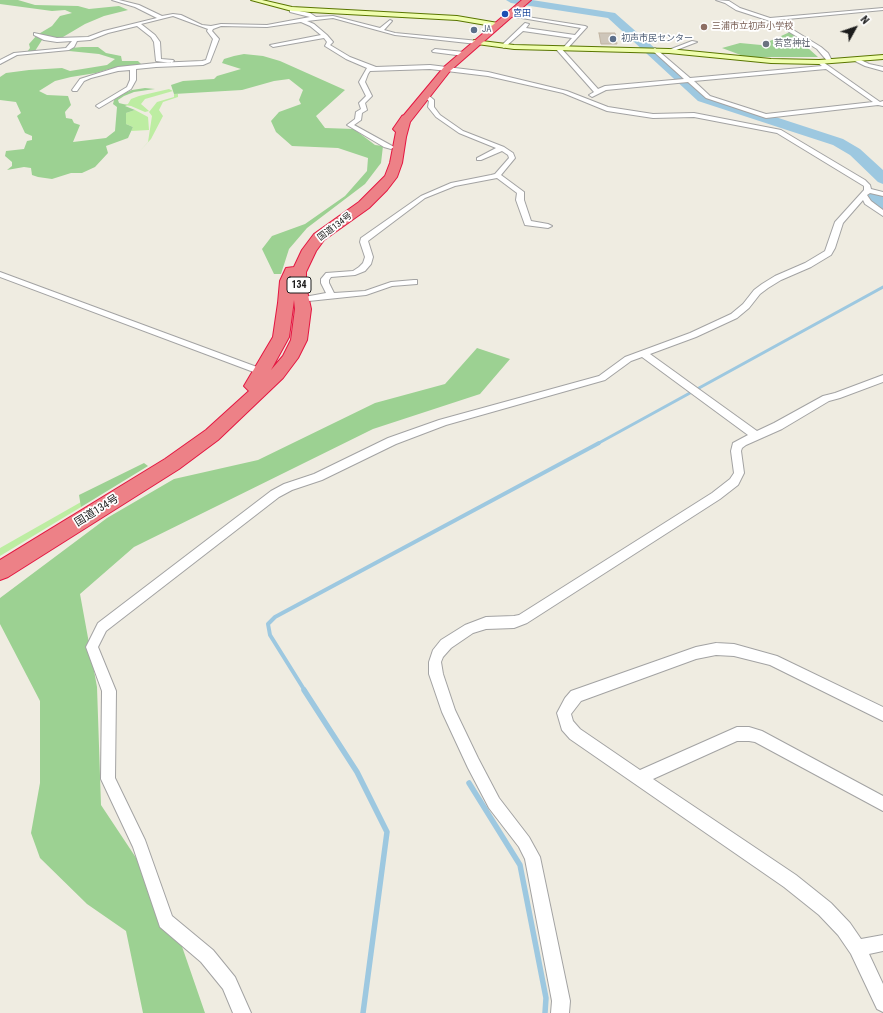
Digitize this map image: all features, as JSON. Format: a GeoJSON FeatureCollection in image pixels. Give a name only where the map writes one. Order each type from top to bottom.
{"type":"FeatureCollection","features":[{"type":"Feature","properties":{"kind":"highway","name":"国道134号"},"geometry":{"type":"LineString","coordinates":[[194,448],[239,403],[262,372],[274,351],[281,337],[287,281],[297,252],[310,236],[356,201],[373,185],[386,163],[401,124],[447,69],[525,1]]}},
{"type":"Feature","properties":{"kind":"highway","name":"国道134号"},"geometry":{"type":"LineString","coordinates":[[0,571],[154,475],[194,448],[224,425],[277,374],[290,358],[300,340],[302,305],[299,286],[299,272],[309,250],[319,237],[364,205],[383,188],[391,177],[396,163],[400,137],[406,118]]}},
{"type":"Feature","properties":{"kind":"highway"},"geometry":{"type":"LineString","coordinates":[[261,389],[265,380],[262,372],[275,368],[284,357],[292,342],[302,305],[292,307],[289,324],[284,337],[274,351]]}},
{"type":"Feature","properties":{"kind":"street"},"geometry":{"type":"LineString","coordinates":[[114,0],[137,6],[162,18]]}},
{"type":"Feature","properties":{"kind":"street"},"geometry":{"type":"LineString","coordinates":[[254,0],[292,8],[457,18],[498,25]]}},
{"type":"Feature","properties":{"kind":"street"},"geometry":{"type":"LineString","coordinates":[[718,0],[727,2],[738,9],[771,19],[819,48],[825,53],[828,64]]}},
{"type":"Feature","properties":{"kind":"street"},"geometry":{"type":"LineString","coordinates":[[292,8],[292,11],[308,14],[315,18]]}},
{"type":"Feature","properties":{"kind":"street"},"geometry":{"type":"LineString","coordinates":[[771,19],[883,9]]}},
{"type":"Feature","properties":{"kind":"street"},"geometry":{"type":"LineString","coordinates":[[36,34],[44,38],[75,40],[88,39],[106,32],[139,25],[173,15],[179,16],[201,26],[211,28],[221,25],[267,26],[315,18],[338,18],[381,30],[410,36],[504,46],[650,50],[756,60],[819,62],[828,64],[882,104]]}},
{"type":"Feature","properties":{"kind":"street"},"geometry":{"type":"LineString","coordinates":[[510,15],[585,27],[562,48]]}},
{"type":"Feature","properties":{"kind":"street"},"geometry":{"type":"LineString","coordinates":[[504,46],[534,18]]}},
{"type":"Feature","properties":{"kind":"street"},"geometry":{"type":"LineString","coordinates":[[303,21],[312,25],[325,36],[330,42],[327,45],[348,58],[375,69]]}},
{"type":"Feature","properties":{"kind":"street"},"geometry":{"type":"LineString","coordinates":[[381,30],[390,21]]}},
{"type":"Feature","properties":{"kind":"street"},"geometry":{"type":"LineString","coordinates":[[139,25],[153,36],[157,42],[158,60],[174,62],[177,65]]}},
{"type":"Feature","properties":{"kind":"street"},"geometry":{"type":"LineString","coordinates":[[75,90],[82,80],[118,69],[203,63],[208,61],[216,39],[209,30],[211,28]]}},
{"type":"Feature","properties":{"kind":"street"},"geometry":{"type":"LineString","coordinates":[[522,28],[575,37]]}},
{"type":"Feature","properties":{"kind":"street"},"geometry":{"type":"LineString","coordinates":[[273,45],[325,36]]}},
{"type":"Feature","properties":{"kind":"street"},"geometry":{"type":"LineString","coordinates":[[405,41],[410,36]]}},
{"type":"Feature","properties":{"kind":"street"},"geometry":{"type":"LineString","coordinates":[[38,51],[44,38]]}},
{"type":"Feature","properties":{"kind":"street"},"geometry":{"type":"LineString","coordinates":[[0,62],[16,54],[67,49],[72,46],[75,40]]}},
{"type":"Feature","properties":{"kind":"street"},"geometry":{"type":"LineString","coordinates":[[669,51],[694,42]]}},
{"type":"Feature","properties":{"kind":"street"},"geometry":{"type":"LineString","coordinates":[[562,48],[597,92]]}},
{"type":"Feature","properties":{"kind":"street"},"geometry":{"type":"LineString","coordinates":[[650,50],[685,81]]}},
{"type":"Feature","properties":{"kind":"street"},"geometry":{"type":"LineString","coordinates":[[650,50],[685,81],[708,97],[764,118]]}},
{"type":"Feature","properties":{"kind":"street"},"geometry":{"type":"LineString","coordinates":[[435,51],[464,54]]}},
{"type":"Feature","properties":{"kind":"street"},"geometry":{"type":"LineString","coordinates":[[584,99],[605,88],[685,81],[883,57]]}},
{"type":"Feature","properties":{"kind":"street"},"geometry":{"type":"LineString","coordinates":[[857,60],[867,65],[883,69]]}},
{"type":"Feature","properties":{"kind":"street"},"geometry":{"type":"LineString","coordinates":[[391,147],[386,146],[350,125],[358,120],[360,112],[364,110],[362,102],[369,96],[362,82],[368,69],[416,67],[447,69],[499,76],[539,87],[558,90],[601,107],[646,115],[694,115],[752,125],[786,133],[863,181],[867,185],[866,193],[868,202],[883,214]]}},
{"type":"Feature","properties":{"kind":"street"},"geometry":{"type":"LineString","coordinates":[[100,106],[110,98],[129,88],[133,80],[133,68]]}},
{"type":"Feature","properties":{"kind":"street"},"geometry":{"type":"LineString","coordinates":[[331,296],[325,283],[325,278],[334,273],[355,273],[367,264],[369,257],[364,240],[423,197],[453,184],[497,175],[512,158],[511,154],[502,148],[468,135],[455,128],[432,111],[432,101],[425,95]]}},
{"type":"Feature","properties":{"kind":"street"},"geometry":{"type":"LineString","coordinates":[[752,125],[764,118],[882,104]]}},
{"type":"Feature","properties":{"kind":"street"},"geometry":{"type":"LineString","coordinates":[[479,159],[502,148]]}},
{"type":"Feature","properties":{"kind":"street"},"geometry":{"type":"LineString","coordinates":[[497,175],[521,192],[520,200],[526,212],[526,221],[528,223],[548,226]]}},
{"type":"Feature","properties":{"kind":"street"},"geometry":{"type":"LineString","coordinates":[[242,1013],[229,983],[207,956],[166,921],[140,845],[108,779],[109,691],[92,647],[102,628],[274,494],[288,487],[318,477],[392,441],[443,422],[602,378],[628,359],[693,335],[734,316],[746,306],[757,292],[765,286],[808,265],[828,252],[831,248],[839,222],[850,208],[866,193],[883,194]]}},
{"type":"Feature","properties":{"kind":"street"},"geometry":{"type":"LineString","coordinates":[[0,274],[262,372]]}},
{"type":"Feature","properties":{"kind":"street"},"geometry":{"type":"LineString","coordinates":[[302,305],[309,298],[366,293],[391,284],[414,282]]}},
{"type":"Feature","properties":{"kind":"street"},"geometry":{"type":"LineString","coordinates":[[643,353],[755,435]]}},
{"type":"Feature","properties":{"kind":"street"},"geometry":{"type":"LineString","coordinates":[[560,1013],[561,1001],[532,857],[524,842],[494,803],[449,712],[436,674],[435,662],[438,654],[446,644],[469,628],[486,623],[514,622],[523,619],[716,496],[734,482],[739,473],[736,451],[737,446],[755,435],[778,426],[826,398],[837,396],[883,378]]}},
{"type":"Feature","properties":{"kind":"street"},"geometry":{"type":"LineString","coordinates":[[883,714],[772,660],[734,650],[716,649],[696,653],[576,696],[564,713],[567,725],[576,734],[790,881],[825,909],[844,929],[857,948],[883,1002]]}},
{"type":"Feature","properties":{"kind":"street"},"geometry":{"type":"LineString","coordinates":[[638,778],[737,734],[749,734],[757,736],[883,804]]}},
{"type":"Feature","properties":{"kind":"street"},"geometry":{"type":"LineString","coordinates":[[857,948],[883,943]]}},
{"type":"Feature","properties":{"kind":"green space"},"geometry":{"type":"Polygon","coordinates":[[[0,0],[18,0],[35,5],[78,6],[89,9],[119,6],[128,10],[104,16],[85,24],[63,37],[42,40],[35,51],[27,52],[30,48],[29,44],[37,35],[52,26],[60,16],[72,13],[65,10],[52,11],[0,4],[0,0]]]}},
{"type":"Feature","properties":{"kind":"green space"},"geometry":{"type":"Polygon","coordinates":[[[790,32],[818,57],[746,57],[722,48],[740,43],[761,45],[790,32]]]}},
{"type":"Feature","properties":{"kind":"green space"},"geometry":{"type":"Polygon","coordinates":[[[82,47],[98,47],[106,53],[121,56],[122,61],[138,61],[142,65],[109,69],[55,81],[39,91],[47,95],[68,96],[71,105],[65,112],[66,118],[72,119],[74,123],[80,125],[73,142],[106,138],[115,131],[117,107],[113,104],[114,100],[119,95],[132,90],[145,88],[155,89],[134,92],[118,100],[119,103],[127,105],[125,106],[135,110],[126,113],[126,124],[133,127],[128,138],[106,146],[108,153],[95,167],[82,173],[71,173],[52,179],[32,175],[31,168],[24,167],[7,170],[12,166],[12,162],[5,156],[6,151],[24,149],[27,141],[32,140],[32,136],[25,133],[17,116],[21,113],[16,102],[0,100],[0,77],[6,73],[29,70],[62,68],[70,71],[107,65],[115,59],[99,54],[59,50],[82,47]]]}},
{"type":"Feature","properties":{"kind":"green space"},"geometry":{"type":"Polygon","coordinates":[[[244,54],[263,56],[280,61],[345,90],[316,116],[325,128],[354,129],[375,145],[383,146],[381,163],[365,184],[307,228],[289,249],[281,274],[274,274],[262,249],[272,236],[305,224],[345,196],[367,171],[368,158],[338,148],[292,146],[276,132],[271,121],[279,112],[301,104],[299,100],[303,90],[289,79],[274,81],[242,90],[174,94],[171,85],[183,81],[214,79],[217,76],[241,69],[222,63],[224,59],[244,54]]]}},
{"type":"Feature","properties":{"kind":"green space"},"geometry":{"type":"Polygon","coordinates":[[[169,89],[173,91],[145,99],[141,104],[149,111],[145,112],[131,106],[123,105],[128,104],[131,99],[139,96],[169,89]]]}},
{"type":"Feature","properties":{"kind":"green space"},"geometry":{"type":"Polygon","coordinates":[[[174,94],[178,94],[178,97],[163,102],[159,110],[163,116],[151,139],[139,152],[148,142],[152,116],[149,112],[157,102],[174,97],[174,94]]]}},
{"type":"Feature","properties":{"kind":"green space"},"geometry":{"type":"Polygon","coordinates":[[[135,110],[148,117],[149,130],[131,131],[133,127],[126,124],[126,113],[135,110]]]}},
{"type":"Feature","properties":{"kind":"green space"},"geometry":{"type":"Polygon","coordinates":[[[477,348],[510,359],[480,394],[373,429],[134,547],[80,594],[97,687],[101,805],[168,906],[205,1013],[143,1013],[126,931],[87,904],[40,858],[31,833],[40,783],[40,701],[0,624],[0,598],[107,518],[174,479],[258,460],[375,403],[445,384],[477,348]]]}},
{"type":"Feature","properties":{"kind":"green space"},"geometry":{"type":"Polygon","coordinates":[[[144,463],[148,466],[81,507],[79,495],[144,463]]]}},
{"type":"Feature","properties":{"kind":"green space"},"geometry":{"type":"Polygon","coordinates":[[[81,502],[81,507],[0,556],[0,548],[81,502]]]}},
{"type":"Feature","properties":{"kind":"building","name":"初声市民センター"},"geometry":{"type":"Polygon","coordinates":[[[599,33],[615,33],[617,44],[601,44],[599,33]]]}},
{"type":"Feature","properties":{"kind":"waterway"},"geometry":{"type":"LineString","coordinates":[[511,0],[611,15],[703,98],[838,142],[855,152],[883,179]]}},
{"type":"Feature","properties":{"kind":"waterway"},"geometry":{"type":"LineString","coordinates":[[875,197],[876,200],[883,206]]}},
{"type":"Feature","properties":{"kind":"waterway"},"geometry":{"type":"LineString","coordinates":[[597,444],[883,287]]}},
{"type":"Feature","properties":{"kind":"waterway"},"geometry":{"type":"LineString","coordinates":[[305,691],[270,635],[268,624],[275,617],[599,443]]}},
{"type":"Feature","properties":{"kind":"waterway"},"geometry":{"type":"LineString","coordinates":[[304,690],[357,772],[387,832],[363,1013]]}},
{"type":"Feature","properties":{"kind":"waterway"},"geometry":{"type":"LineString","coordinates":[[469,783],[520,865],[546,998],[545,1013]]}},
{"type":"Feature","properties":{"kind":"place","name":"宮田"},"geometry":{"type":"Point","coordinates":[505,14]}},
{"type":"Feature","properties":{"kind":"place","name":"三浦市立初声小学校"},"geometry":{"type":"Point","coordinates":[704,27]}},
{"type":"Feature","properties":{"kind":"place","name":"JA"},"geometry":{"type":"Point","coordinates":[474,30]}},
{"type":"Feature","properties":{"kind":"place","name":"初声市民センター"},"geometry":{"type":"Point","coordinates":[613,39]}},
{"type":"Feature","properties":{"kind":"place","name":"若宮神社"},"geometry":{"type":"Point","coordinates":[766,44]}}]}
